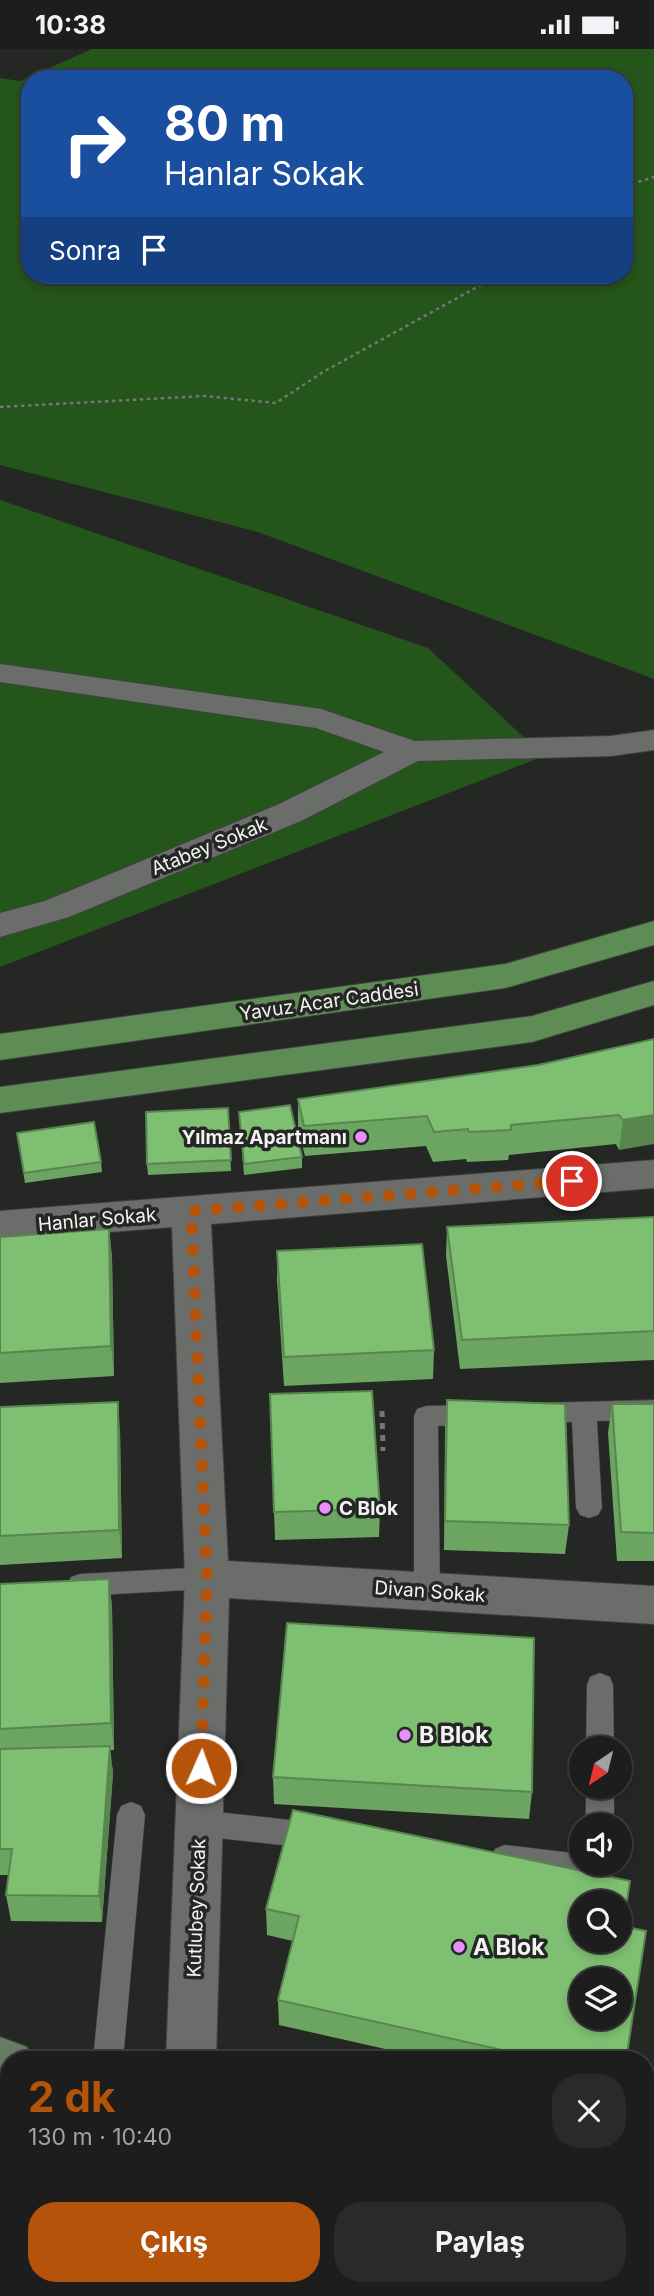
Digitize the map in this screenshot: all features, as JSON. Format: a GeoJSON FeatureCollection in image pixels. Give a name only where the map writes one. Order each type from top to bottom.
{"type":"FeatureCollection","features":[{"type":"Feature","properties":{"kind":"main road","name":"Yavuz Acar Caddesi"},"geometry":{"type":"LineString","coordinates":[[0,1047],[505,976],[654,933]]}},
{"type":"Feature","properties":{"kind":"main road"},"geometry":{"type":"LineString","coordinates":[[0,1100],[532,1029],[654,993]]}},
{"type":"Feature","properties":{"kind":"street","name":"Atabey Sokak"},"geometry":{"type":"LineString","coordinates":[[0,673],[321,719],[412,751],[611,746],[654,740]]}},
{"type":"Feature","properties":{"kind":"street","name":"Atabey Sokak"},"geometry":{"type":"LineString","coordinates":[[0,925],[57,909],[289,813],[412,751]]}},
{"type":"Feature","properties":{"kind":"street","name":"Hanlar Sokak"},"geometry":{"type":"LineString","coordinates":[[0,1226],[654,1174]]}},
{"type":"Feature","properties":{"kind":"street","name":"Kutlubey Sokak"},"geometry":{"type":"LineString","coordinates":[[191,1211],[207,1578],[191,2051]]}},
{"type":"Feature","properties":{"kind":"street","name":"Divan Sokak"},"geometry":{"type":"LineString","coordinates":[[207,1578],[654,1605]]}},
{"type":"Feature","properties":{"kind":"lane"},"geometry":{"type":"LineString","coordinates":[[427,1591],[426,1416],[654,1410]]}},
{"type":"Feature","properties":{"kind":"lane"},"geometry":{"type":"LineString","coordinates":[[584,1412],[589,1508]]}},
{"type":"Feature","properties":{"kind":"lane"},"geometry":{"type":"LineString","coordinates":[[55,1586],[207,1578]]}},
{"type":"Feature","properties":{"kind":"lane"},"geometry":{"type":"LineString","coordinates":[[600,1685],[600,1736]]}},
{"type":"Feature","properties":{"kind":"lane"},"geometry":{"type":"LineString","coordinates":[[109,2051],[131,1815]]}},
{"type":"Feature","properties":{"kind":"lane"},"geometry":{"type":"LineString","coordinates":[[199,1823],[337,1839]]}},
{"type":"Feature","properties":{"kind":"lane"},"geometry":{"type":"LineString","coordinates":[[476,1854],[569,1864]]}},
{"type":"Feature","properties":{"kind":"path"},"geometry":{"type":"LineString","coordinates":[[633,184],[654,177]]}},
{"type":"Feature","properties":{"kind":"path"},"geometry":{"type":"LineString","coordinates":[[0,407],[204,396],[276,403],[323,372],[483,284]]}},
{"type":"Feature","properties":{"kind":"green space"},"geometry":{"type":"Polygon","coordinates":[[[92,49],[654,49],[654,679],[258,532],[0,465],[0,78],[21,81],[21,284],[633,284],[633,70],[45,70],[92,49]]]}},
{"type":"Feature","properties":{"kind":"green space"},"geometry":{"type":"Polygon","coordinates":[[[0,500],[428,648],[544,756],[0,967],[0,500]]]}},
{"type":"Feature","properties":{"kind":"building"},"geometry":{"type":"Polygon","coordinates":[[[654,1039],[654,1115],[623,1120],[619,1115],[511,1125],[511,1130],[469,1132],[468,1129],[434,1132],[427,1116],[304,1126],[298,1099],[538,1065],[654,1039]]]}},
{"type":"Feature","properties":{"kind":"building"},"geometry":{"type":"Polygon","coordinates":[[[290,1105],[302,1157],[244,1164],[239,1112],[290,1105]]]}},
{"type":"Feature","properties":{"kind":"building"},"geometry":{"type":"Polygon","coordinates":[[[228,1108],[231,1160],[147,1164],[146,1112],[228,1108]]]}},
{"type":"Feature","properties":{"kind":"building"},"geometry":{"type":"Polygon","coordinates":[[[94,1122],[101,1162],[24,1173],[17,1133],[94,1122]]]}},
{"type":"Feature","properties":{"kind":"building"},"geometry":{"type":"Polygon","coordinates":[[[654,1217],[654,1331],[462,1340],[447,1227],[654,1217]]]}},
{"type":"Feature","properties":{"kind":"building"},"geometry":{"type":"Polygon","coordinates":[[[109,1229],[111,1346],[0,1353],[0,1237],[109,1229]]]}},
{"type":"Feature","properties":{"kind":"building"},"geometry":{"type":"Polygon","coordinates":[[[422,1244],[434,1350],[284,1357],[277,1251],[422,1244]]]}},
{"type":"Feature","properties":{"kind":"building","name":"C Blok"},"geometry":{"type":"Polygon","coordinates":[[[372,1391],[380,1509],[274,1512],[270,1394],[372,1391]]]}},
{"type":"Feature","properties":{"kind":"building"},"geometry":{"type":"Polygon","coordinates":[[[447,1400],[565,1404],[569,1525],[445,1521],[447,1400]]]}},
{"type":"Feature","properties":{"kind":"building"},"geometry":{"type":"Polygon","coordinates":[[[118,1402],[119,1530],[0,1536],[0,1407],[118,1402]]]}},
{"type":"Feature","properties":{"kind":"building"},"geometry":{"type":"Polygon","coordinates":[[[612,1404],[654,1404],[654,1533],[621,1532],[612,1404]]]}},
{"type":"Feature","properties":{"kind":"building"},"geometry":{"type":"Polygon","coordinates":[[[109,1579],[111,1723],[0,1729],[0,1584],[109,1579]]]}},
{"type":"Feature","properties":{"kind":"building","name":"B Blok"},"geometry":{"type":"Polygon","coordinates":[[[287,1623],[534,1638],[532,1792],[273,1777],[287,1623]]]}},
{"type":"Feature","properties":{"kind":"building"},"geometry":{"type":"Polygon","coordinates":[[[110,1746],[99,1896],[6,1895],[12,1849],[0,1849],[0,1749],[110,1746]]]}},
{"type":"Feature","properties":{"kind":"building","name":"A Blok"},"geometry":{"type":"Polygon","coordinates":[[[293,1810],[569,1868],[569,1876],[606,1876],[630,1881],[629,1890],[569,1890],[569,1953],[632,1953],[632,1928],[646,1931],[632,2021],[632,1967],[569,1967],[569,2030],[631,2030],[627,2051],[507,2051],[278,2000],[299,1916],[266,1909],[293,1810]]]}},
{"type":"Feature","properties":{"kind":"place","name":"Yılmaz Apartmanı"},"geometry":{"type":"Point","coordinates":[361,1137]}},
{"type":"Feature","properties":{"kind":"place","name":"C Blok"},"geometry":{"type":"Point","coordinates":[325,1508]}},
{"type":"Feature","properties":{"kind":"place","name":"B Blok"},"geometry":{"type":"Point","coordinates":[405,1735]}},
{"type":"Feature","properties":{"kind":"place","name":"A Blok"},"geometry":{"type":"Point","coordinates":[459,1947]}},
{"type":"Feature","properties":{"kind":"route"},"geometry":{"type":"LineString","coordinates":[[201,1768],[207,1578],[191,1211],[572,1181]]}}]}
